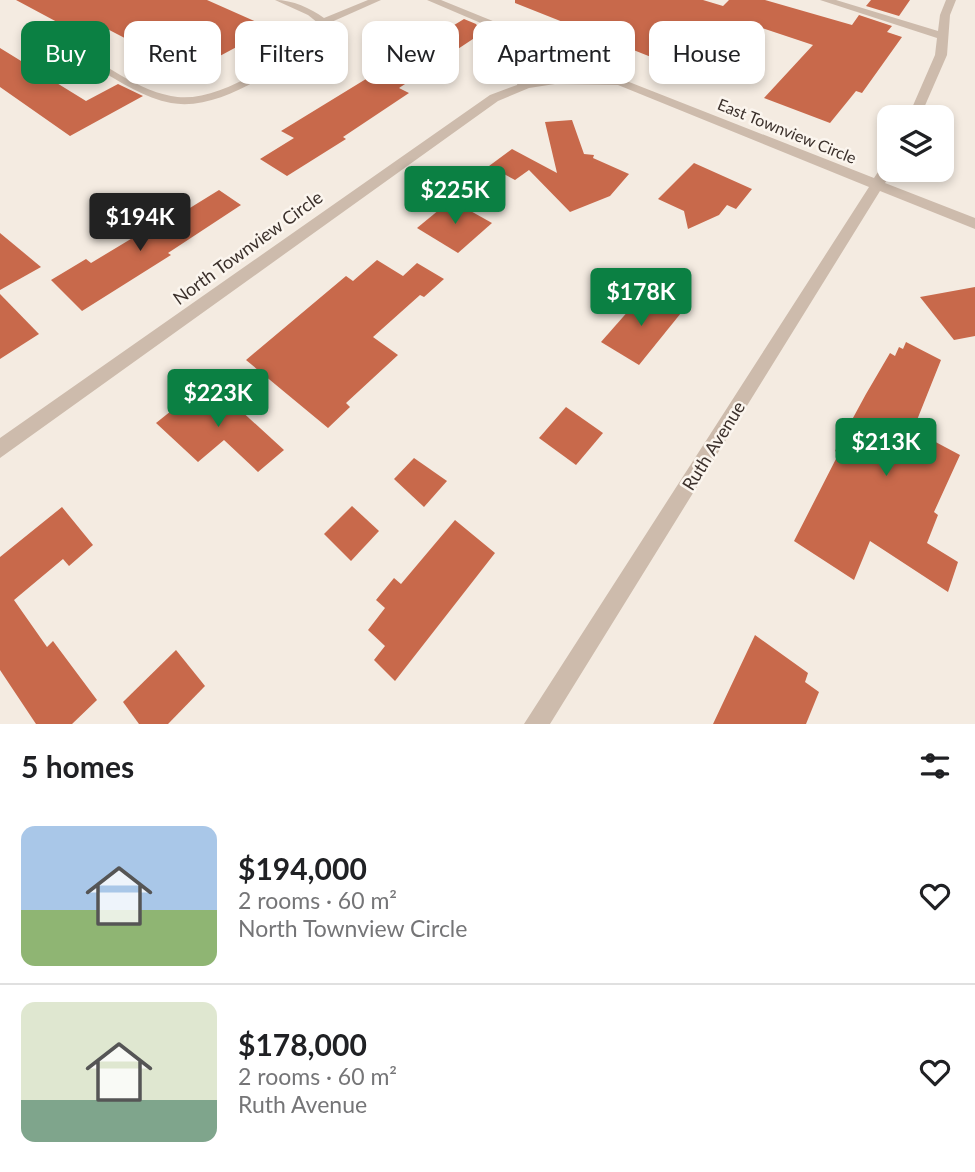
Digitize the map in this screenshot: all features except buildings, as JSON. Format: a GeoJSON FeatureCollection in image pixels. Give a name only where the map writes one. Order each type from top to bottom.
{"type":"FeatureCollection","features":[{"type":"Feature","properties":{"kind":"street","name":"East Townview Circle"},"geometry":{"type":"LineString","coordinates":[[432,0],[483,21]]}},
{"type":"Feature","properties":{"kind":"street"},"geometry":{"type":"LineString","coordinates":[[825,0],[943,36]]}},
{"type":"Feature","properties":{"kind":"street"},"geometry":{"type":"LineString","coordinates":[[919,105],[942,55],[951,0]]}},
{"type":"Feature","properties":{"kind":"street","name":"North Townview Circle"},"geometry":{"type":"LineString","coordinates":[[0,449],[472,111],[522,84]]}},
{"type":"Feature","properties":{"kind":"street","name":"East Townview Circle"},"geometry":{"type":"LineString","coordinates":[[625,84],[975,224]]}},
{"type":"Feature","properties":{"kind":"street","name":"Ruth Avenue"},"geometry":{"type":"LineString","coordinates":[[537,724],[881,182]]}},
{"type":"Feature","properties":{"kind":"lane"},"geometry":{"type":"LineString","coordinates":[[280,0],[311,13],[322,21]]}},
{"type":"Feature","properties":{"kind":"lane"},"geometry":{"type":"LineString","coordinates":[[325,21],[376,0]]}},
{"type":"Feature","properties":{"kind":"lane"},"geometry":{"type":"LineString","coordinates":[[110,69],[156,95],[179,102],[239,84]]}}]}
